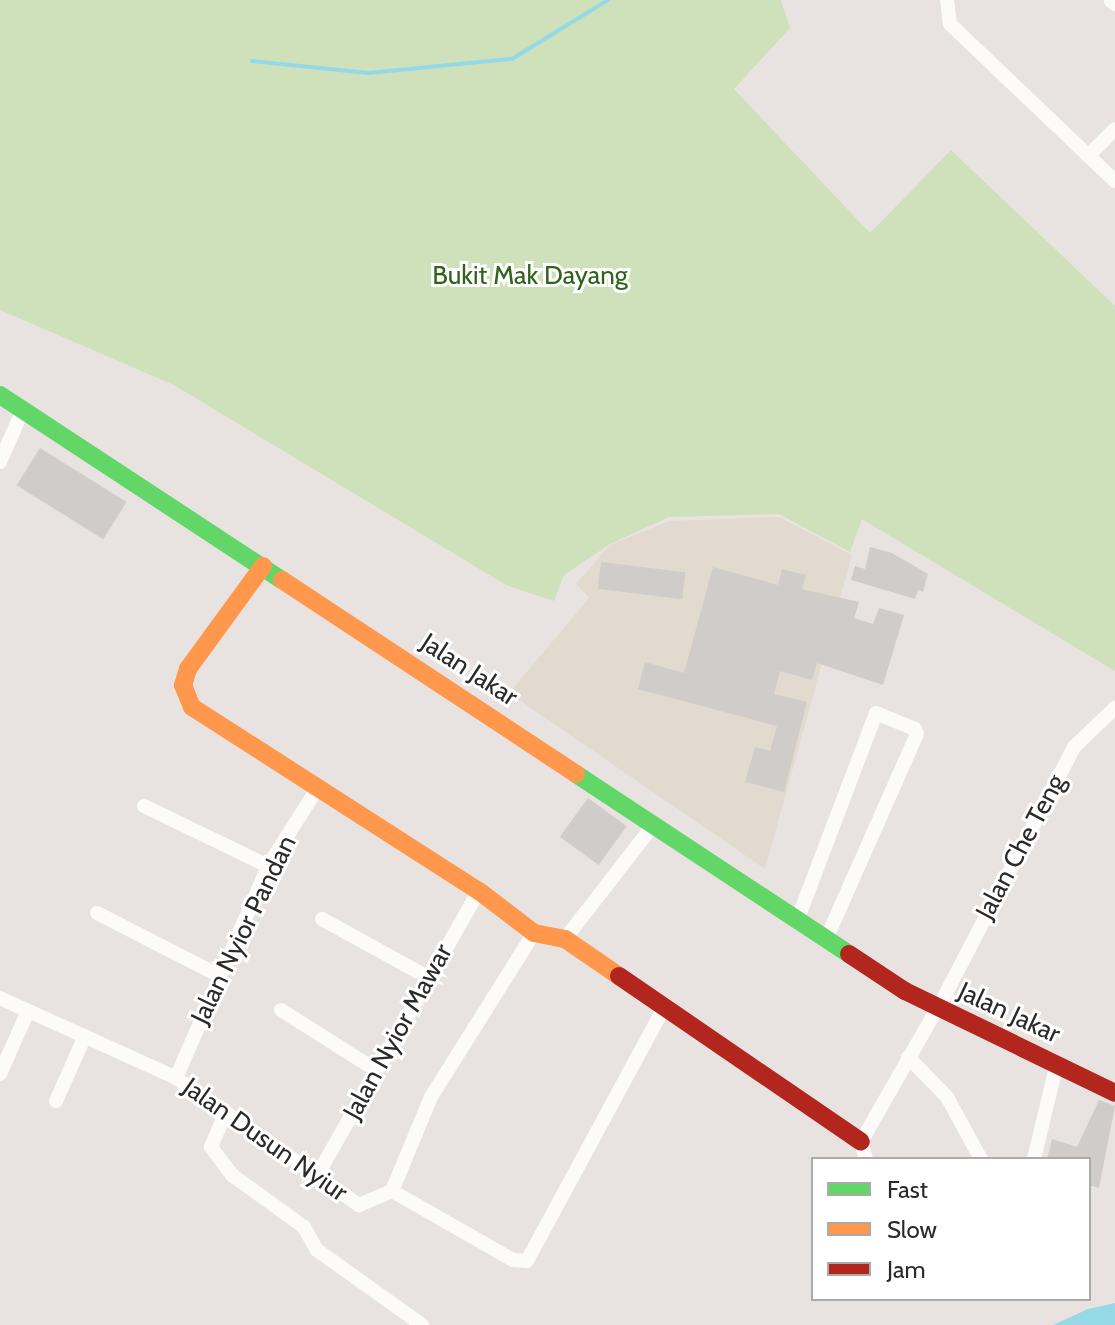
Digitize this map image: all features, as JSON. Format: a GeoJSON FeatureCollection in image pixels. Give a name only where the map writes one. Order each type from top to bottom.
{"type":"FeatureCollection","features":[{"type":"Feature","properties":{"kind":"main road","name":"Jalan Jakar"},"geometry":{"type":"LineString","coordinates":[[0,395],[21,414],[263,566],[510,727],[651,828],[884,976],[1115,1093]]}},
{"type":"Feature","properties":{"kind":"main road","name":"Jalan Jakar"},"geometry":{"type":"LineString","coordinates":[[0,407],[21,414]]}},
{"type":"Feature","properties":{"kind":"main road"},"geometry":{"type":"LineString","coordinates":[[263,566],[188,669],[183,685],[192,707],[203,717],[319,786],[479,891],[534,933],[565,939],[864,1151]]}},
{"type":"Feature","properties":{"kind":"main road","name":"Jalan Jakar"},"geometry":{"type":"LineString","coordinates":[[940,1004],[1115,1080]]}},
{"type":"Feature","properties":{"kind":"street"},"geometry":{"type":"LineString","coordinates":[[947,0],[950,24],[1115,181]]}},
{"type":"Feature","properties":{"kind":"street"},"geometry":{"type":"LineString","coordinates":[[1088,156],[1115,129]]}},
{"type":"Feature","properties":{"kind":"street"},"geometry":{"type":"LineString","coordinates":[[0,462],[21,414]]}},
{"type":"Feature","properties":{"kind":"street","name":"Jalan Che Teng"},"geometry":{"type":"LineString","coordinates":[[864,1151],[908,1057],[940,1004],[1074,747],[1115,708]]}},
{"type":"Feature","properties":{"kind":"street"},"geometry":{"type":"LineString","coordinates":[[797,921],[876,713],[915,729],[826,939]]}},
{"type":"Feature","properties":{"kind":"street","name":"Jalan Nyior Pandan"},"geometry":{"type":"LineString","coordinates":[[176,1078],[218,975],[268,866],[319,786]]}},
{"type":"Feature","properties":{"kind":"street"},"geometry":{"type":"LineString","coordinates":[[144,806],[268,866]]}},
{"type":"Feature","properties":{"kind":"street"},"geometry":{"type":"LineString","coordinates":[[565,939],[651,828]]}},
{"type":"Feature","properties":{"kind":"street","name":"Jalan Nyior Mawar"},"geometry":{"type":"LineString","coordinates":[[318,1174],[427,977],[479,891]]}},
{"type":"Feature","properties":{"kind":"street"},"geometry":{"type":"LineString","coordinates":[[97,913],[218,975]]}},
{"type":"Feature","properties":{"kind":"street"},"geometry":{"type":"LineString","coordinates":[[322,919],[427,977]]}},
{"type":"Feature","properties":{"kind":"street"},"geometry":{"type":"LineString","coordinates":[[534,933],[431,1097],[392,1191],[513,1260],[527,1261],[663,1009]]}},
{"type":"Feature","properties":{"kind":"street","name":"Jalan Dusun Nyiur"},"geometry":{"type":"LineString","coordinates":[[0,998],[176,1078],[359,1205],[392,1191]]}},
{"type":"Feature","properties":{"kind":"street"},"geometry":{"type":"LineString","coordinates":[[281,1010],[376,1070]]}},
{"type":"Feature","properties":{"kind":"street"},"geometry":{"type":"LineString","coordinates":[[0,1074],[28,1011]]}},
{"type":"Feature","properties":{"kind":"street"},"geometry":{"type":"LineString","coordinates":[[56,1101],[85,1036]]}},
{"type":"Feature","properties":{"kind":"street"},"geometry":{"type":"LineString","coordinates":[[908,1057],[947,1097],[980,1157]]}},
{"type":"Feature","properties":{"kind":"street"},"geometry":{"type":"LineString","coordinates":[[1034,1157],[1057,1063]]}},
{"type":"Feature","properties":{"kind":"street"},"geometry":{"type":"LineString","coordinates":[[225,1114],[211,1147],[232,1175],[304,1227],[317,1250],[422,1325]]}},
{"type":"Feature","properties":{"kind":"shaded area"},"geometry":{"type":"Polygon","coordinates":[[[779,517],[852,555],[765,869],[509,693],[589,598],[576,584],[610,545],[669,521],[779,517]]]}},
{"type":"Feature","properties":{"kind":"green space","name":"Bukit Mak Dayang"},"geometry":{"type":"Polygon","coordinates":[[[0,0],[781,0],[790,28],[734,89],[870,233],[951,150],[1115,306],[1115,671],[862,519],[850,552],[779,514],[669,517],[610,544],[564,575],[554,601],[506,585],[174,385],[0,310],[0,0]]]}},
{"type":"Feature","properties":{"kind":"water"},"geometry":{"type":"Polygon","coordinates":[[[1115,1303],[1115,1325],[1053,1325],[1088,1309],[1115,1303]]]}},
{"type":"Feature","properties":{"kind":"building"},"geometry":{"type":"Polygon","coordinates":[[[40,448],[127,502],[103,539],[17,485],[40,448]]]}},
{"type":"Feature","properties":{"kind":"building"},"geometry":{"type":"Polygon","coordinates":[[[870,547],[892,553],[928,574],[923,592],[918,590],[915,599],[851,580],[855,566],[865,569],[870,547]]]}},
{"type":"Feature","properties":{"kind":"building"},"geometry":{"type":"Polygon","coordinates":[[[601,562],[685,572],[682,599],[598,589],[601,562]]]}},
{"type":"Feature","properties":{"kind":"building"},"geometry":{"type":"Polygon","coordinates":[[[713,567],[778,585],[782,569],[806,575],[802,589],[859,602],[854,618],[873,624],[879,608],[904,615],[883,685],[817,663],[812,680],[780,671],[774,694],[807,702],[784,792],[745,782],[755,747],[770,751],[777,726],[638,689],[645,662],[684,673],[713,567]]]}},
{"type":"Feature","properties":{"kind":"building"},"geometry":{"type":"Polygon","coordinates":[[[588,798],[627,826],[599,865],[560,837],[588,798]]]}},
{"type":"Feature","properties":{"kind":"building"},"geometry":{"type":"Polygon","coordinates":[[[1099,1100],[1115,1106],[1099,1188],[1091,1186],[1091,1157],[1048,1157],[1052,1139],[1077,1147],[1099,1100]]]}},
{"type":"Feature","properties":{"kind":"waterway"},"geometry":{"type":"LineString","coordinates":[[252,61],[368,73],[512,59],[608,0]]}},
{"type":"Feature","properties":{"kind":"traffic: fast"},"geometry":{"type":"LineString","coordinates":[[0,395],[282,580]]}},
{"type":"Feature","properties":{"kind":"traffic: fast"},"geometry":{"type":"LineString","coordinates":[[576,774],[849,954]]}},
{"type":"Feature","properties":{"kind":"traffic: slow"},"geometry":{"type":"LineString","coordinates":[[263,566],[188,669],[183,685],[192,707],[479,891],[534,933],[565,939],[619,976]]}},
{"type":"Feature","properties":{"kind":"traffic: slow"},"geometry":{"type":"LineString","coordinates":[[282,580],[576,774]]}},
{"type":"Feature","properties":{"kind":"traffic: jam"},"geometry":{"type":"LineString","coordinates":[[849,954],[905,991],[1115,1093]]}},
{"type":"Feature","properties":{"kind":"traffic: jam"},"geometry":{"type":"LineString","coordinates":[[619,976],[861,1142]]}}]}
